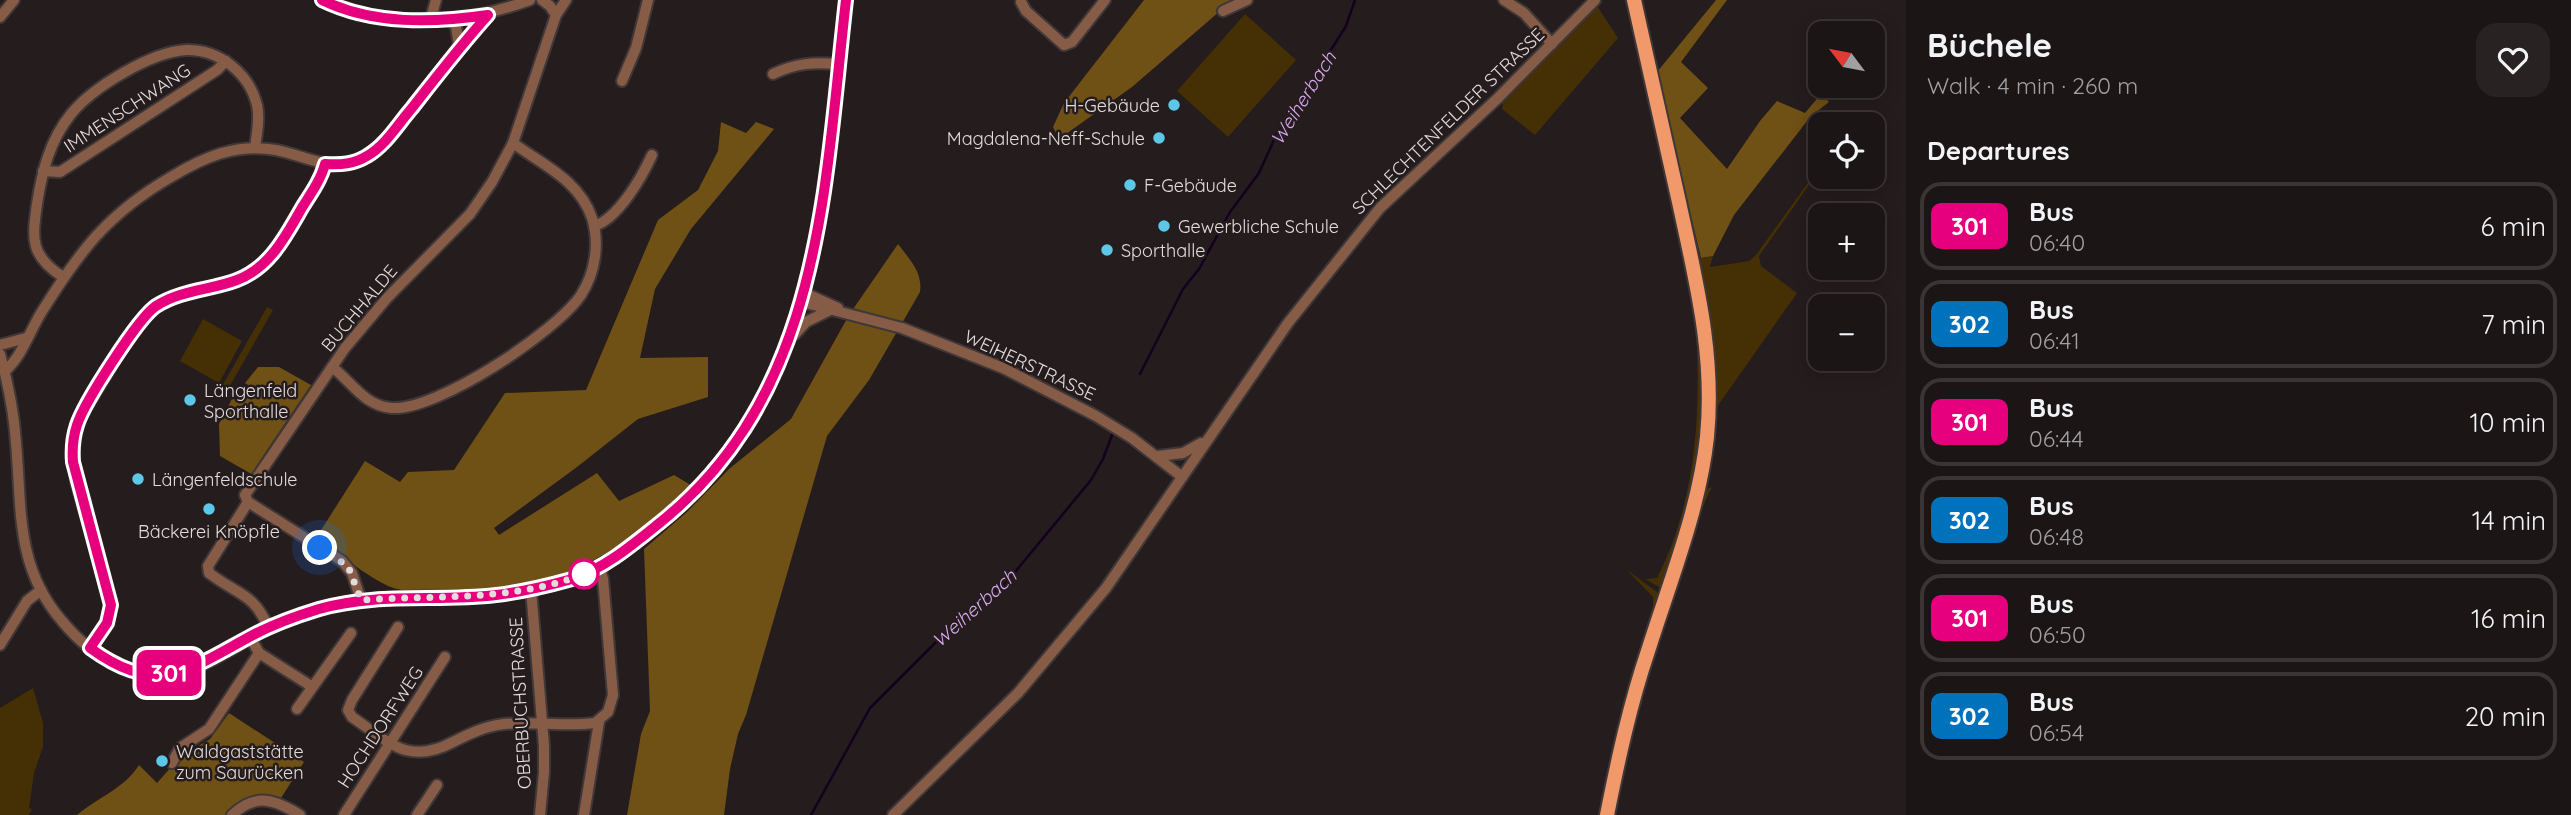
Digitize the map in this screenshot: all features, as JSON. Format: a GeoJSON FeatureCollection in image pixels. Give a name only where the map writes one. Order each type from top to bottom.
{"type":"FeatureCollection","features":[{"type":"Feature","properties":{"kind":"main road"},"geometry":{"type":"LineString","coordinates":[[1607,815],[1636,692],[1701,474],[1707,437],[1710,373],[1707,338],[1694,269],[1634,0]]}},
{"type":"Feature","properties":{"kind":"street"},"geometry":{"type":"LineString","coordinates":[[0,17],[14,0]]}},
{"type":"Feature","properties":{"kind":"street"},"geometry":{"type":"LineString","coordinates":[[322,0],[341,9],[432,22],[488,15],[530,0]]}},
{"type":"Feature","properties":{"kind":"street"},"geometry":{"type":"LineString","coordinates":[[432,22],[436,0]]}},
{"type":"Feature","properties":{"kind":"street"},"geometry":{"type":"LineString","coordinates":[[542,0],[551,6],[556,15]]}},
{"type":"Feature","properties":{"kind":"street","name":"BUCHHALDE"},"geometry":{"type":"LineString","coordinates":[[268,627],[253,601],[209,573],[208,566],[248,502],[245,498],[247,491],[332,367],[387,298],[478,204],[513,143],[556,15],[566,0]]}},
{"type":"Feature","properties":{"kind":"street"},"geometry":{"type":"LineString","coordinates":[[622,81],[642,30],[648,0]]}},
{"type":"Feature","properties":{"kind":"street"},"geometry":{"type":"LineString","coordinates":[[0,354],[16,437],[19,514],[30,564],[41,590],[60,619],[90,648],[123,668],[142,673],[163,674],[193,668],[268,627],[300,615],[361,600],[494,596],[573,578],[599,566],[675,511],[706,479],[742,433],[761,402],[789,342],[804,297],[819,218],[846,0]]}},
{"type":"Feature","properties":{"kind":"street"},"geometry":{"type":"LineString","coordinates":[[1021,1],[1026,11],[1064,45],[1072,42],[1105,0]]}},
{"type":"Feature","properties":{"kind":"street"},"geometry":{"type":"LineString","coordinates":[[1223,11],[1247,0]]}},
{"type":"Feature","properties":{"kind":"street"},"geometry":{"type":"LineString","coordinates":[[1504,0],[1524,13],[1552,44]]}},
{"type":"Feature","properties":{"kind":"street","name":"SCHLECHTENFELDER STRASSE"},"geometry":{"type":"LineString","coordinates":[[893,815],[1018,693],[1106,588],[1288,323],[1380,208],[1498,98],[1595,0]]}},
{"type":"Feature","properties":{"kind":"street"},"geometry":{"type":"LineString","coordinates":[[5,371],[20,354],[26,338],[76,258],[103,228],[153,188],[209,156],[241,148],[277,150],[325,164],[346,164],[370,155],[385,141],[459,46],[488,15]]}},
{"type":"Feature","properties":{"kind":"street"},"geometry":{"type":"LineString","coordinates":[[450,20],[456,26],[459,46]]}},
{"type":"Feature","properties":{"kind":"street","name":"IMMENSCHWANG"},"geometry":{"type":"LineString","coordinates":[[43,171],[60,172],[217,70],[226,61],[208,53],[184,50],[162,56],[110,80],[84,100],[62,126],[43,171],[34,240],[39,256],[63,277]]}},
{"type":"Feature","properties":{"kind":"street"},"geometry":{"type":"LineString","coordinates":[[226,61],[245,79],[257,104],[256,147]]}},
{"type":"Feature","properties":{"kind":"street"},"geometry":{"type":"LineString","coordinates":[[773,74],[788,67],[812,62],[839,64]]}},
{"type":"Feature","properties":{"kind":"street"},"geometry":{"type":"LineString","coordinates":[[332,367],[362,396],[382,406],[393,408],[415,404],[478,376],[528,344],[579,298],[592,272],[595,255],[594,226],[584,201],[551,167],[513,143]]}},
{"type":"Feature","properties":{"kind":"street"},"geometry":{"type":"LineString","coordinates":[[594,226],[608,218],[630,193],[652,155]]}},
{"type":"Feature","properties":{"kind":"street"},"geometry":{"type":"LineString","coordinates":[[90,648],[107,623],[111,605],[76,481],[72,441],[77,423],[132,332],[150,310],[178,295],[235,281],[260,267],[283,239],[317,183],[325,164]]}},
{"type":"Feature","properties":{"kind":"street","name":"WEIHERSTRASSE"},"geometry":{"type":"LineString","coordinates":[[804,297],[817,296],[849,315]]}},
{"type":"Feature","properties":{"kind":"street","name":"WEIHERSTRASSE"},"geometry":{"type":"LineString","coordinates":[[804,297],[830,310],[902,328],[1003,368],[1096,416],[1158,456],[1181,476]]}},
{"type":"Feature","properties":{"kind":"street"},"geometry":{"type":"LineString","coordinates":[[789,342],[806,322],[830,310]]}},
{"type":"Feature","properties":{"kind":"street"},"geometry":{"type":"LineString","coordinates":[[0,345],[26,338]]}},
{"type":"Feature","properties":{"kind":"street"},"geometry":{"type":"LineString","coordinates":[[1158,456],[1183,453],[1207,438]]}},
{"type":"Feature","properties":{"kind":"street"},"geometry":{"type":"LineString","coordinates":[[248,502],[342,561],[352,573],[361,600]]}},
{"type":"Feature","properties":{"kind":"street"},"geometry":{"type":"LineString","coordinates":[[584,815],[599,722],[611,707],[613,695],[603,579],[599,566]]}},
{"type":"Feature","properties":{"kind":"street","name":"OBERBUCHSTRASSE"},"geometry":{"type":"LineString","coordinates":[[531,589],[544,772],[540,815]]}},
{"type":"Feature","properties":{"kind":"street"},"geometry":{"type":"LineString","coordinates":[[0,645],[27,601],[41,590]]}},
{"type":"Feature","properties":{"kind":"street"},"geometry":{"type":"LineString","coordinates":[[398,627],[352,699],[348,710],[352,717],[390,743],[420,754],[490,727],[599,722]]}},
{"type":"Feature","properties":{"kind":"street"},"geometry":{"type":"LineString","coordinates":[[297,709],[351,633]]}},
{"type":"Feature","properties":{"kind":"street"},"geometry":{"type":"LineString","coordinates":[[250,637],[259,653],[311,686]]}},
{"type":"Feature","properties":{"kind":"street"},"geometry":{"type":"LineString","coordinates":[[172,763],[180,748],[209,729],[259,653]]}},
{"type":"Feature","properties":{"kind":"street","name":"HOCHDORFWEG"},"geometry":{"type":"LineString","coordinates":[[344,815],[445,657]]}},
{"type":"Feature","properties":{"kind":"street"},"geometry":{"type":"LineString","coordinates":[[417,815],[437,785]]}},
{"type":"Feature","properties":{"kind":"street"},"geometry":{"type":"LineString","coordinates":[[232,815],[252,803],[264,800],[281,803],[300,815]]}},
{"type":"Feature","properties":{"kind":"shaded area"},"geometry":{"type":"Polygon","coordinates":[[[1144,0],[1242,0],[1220,11],[1132,87],[1059,139],[1053,127],[1064,103],[1144,0]]]}},
{"type":"Feature","properties":{"kind":"shaded area"},"geometry":{"type":"Polygon","coordinates":[[[1716,0],[1727,0],[1681,62],[1708,88],[1680,118],[1727,169],[1777,101],[1805,113],[1818,98],[1825,98],[1829,102],[1816,112],[1808,112],[1808,120],[1734,215],[1713,256],[1701,258],[1657,72],[1716,0]]]}},
{"type":"Feature","properties":{"kind":"shaded area"},"geometry":{"type":"Polygon","coordinates":[[[1597,6],[1618,38],[1535,135],[1502,109],[1503,103],[1597,6]]]}},
{"type":"Feature","properties":{"kind":"shaded area"},"geometry":{"type":"Polygon","coordinates":[[[1245,14],[1296,60],[1228,137],[1177,91],[1245,14]]]}},
{"type":"Feature","properties":{"kind":"shaded area"},"geometry":{"type":"Polygon","coordinates":[[[721,122],[746,133],[756,122],[774,129],[691,229],[655,289],[640,358],[708,357],[708,397],[638,419],[494,528],[499,535],[597,473],[619,501],[674,475],[694,487],[650,524],[577,569],[523,587],[494,591],[397,589],[367,574],[316,538],[365,461],[400,482],[408,472],[454,470],[505,393],[586,390],[658,220],[698,190],[718,151],[721,122]]]}},
{"type":"Feature","properties":{"kind":"shaded area"},"geometry":{"type":"Polygon","coordinates":[[[1808,183],[1759,256],[1761,266],[1797,293],[1717,407],[1707,489],[1712,487],[1699,515],[1676,588],[1706,471],[1697,259],[1713,256],[1710,267],[1749,261],[1808,183]]]}},
{"type":"Feature","properties":{"kind":"shaded area"},"geometry":{"type":"Polygon","coordinates":[[[898,244],[917,272],[920,292],[869,380],[827,436],[746,715],[738,734],[724,815],[627,815],[641,734],[650,711],[644,549],[687,512],[729,469],[791,419],[849,315],[898,244]]]}},
{"type":"Feature","properties":{"kind":"shaded area"},"geometry":{"type":"Polygon","coordinates":[[[267,307],[273,310],[227,391],[221,388],[267,307]]]}},
{"type":"Feature","properties":{"kind":"shaded area"},"geometry":{"type":"Polygon","coordinates":[[[203,319],[242,341],[219,383],[180,361],[203,319]]]}},
{"type":"Feature","properties":{"kind":"shaded area"},"geometry":{"type":"Polygon","coordinates":[[[1701,330],[1704,398],[1698,466],[1683,527],[1662,586],[1659,587],[1645,579],[1657,578],[1670,549],[1688,488],[1698,395],[1696,331],[1701,330]]]}},
{"type":"Feature","properties":{"kind":"shaded area"},"geometry":{"type":"Polygon","coordinates":[[[258,367],[279,367],[311,385],[253,475],[220,456],[219,424],[233,397],[243,402],[251,387],[245,383],[258,367]]]}},
{"type":"Feature","properties":{"kind":"shaded area"},"geometry":{"type":"Polygon","coordinates":[[[1627,570],[1657,592],[1660,598],[1602,815],[1598,815],[1631,678],[1653,606],[1653,597],[1627,570]]]}},
{"type":"Feature","properties":{"kind":"shaded area"},"geometry":{"type":"Polygon","coordinates":[[[33,688],[43,723],[43,747],[34,773],[29,808],[32,809],[29,815],[0,815],[0,708],[33,688]]]}},
{"type":"Feature","properties":{"kind":"shaded area"},"geometry":{"type":"Polygon","coordinates":[[[229,713],[304,762],[281,798],[266,796],[251,799],[237,805],[225,815],[77,815],[118,787],[139,765],[157,783],[180,757],[210,739],[229,713]]]}},
{"type":"Feature","properties":{"kind":"waterway","name":"Weiherbach"},"geometry":{"type":"LineString","coordinates":[[1140,374],[1183,289],[1199,269],[1230,212],[1259,173],[1278,131],[1302,106],[1317,72],[1346,26],[1355,0]]}},
{"type":"Feature","properties":{"kind":"waterway","name":"Weiherbach"},"geometry":{"type":"LineString","coordinates":[[811,815],[870,708],[962,616],[1006,583],[1091,480],[1112,435]]}},
{"type":"Feature","properties":{"kind":"bus line","name":"301"},"geometry":{"type":"LineString","coordinates":[[322,0],[341,9],[432,22],[488,15],[459,46],[385,141],[370,155],[346,164],[325,164],[317,183],[283,239],[260,267],[235,281],[178,295],[150,310],[132,332],[87,404],[77,423],[72,441],[73,462],[111,605],[107,623],[90,648],[114,664],[132,671],[150,674],[184,671],[283,621],[330,606],[397,597],[494,596],[573,578],[620,553],[675,511],[699,488],[742,433],[772,382],[789,342],[805,292],[815,245],[846,0]]}},
{"type":"Feature","properties":{"kind":"place","name":"H-Gebäude"},"geometry":{"type":"Point","coordinates":[1174,105]}},
{"type":"Feature","properties":{"kind":"place","name":"Magdalena-Neff-Schule"},"geometry":{"type":"Point","coordinates":[1159,138]}},
{"type":"Feature","properties":{"kind":"place","name":"F-Gebäude"},"geometry":{"type":"Point","coordinates":[1130,185]}},
{"type":"Feature","properties":{"kind":"place","name":"Gewerbliche Schule"},"geometry":{"type":"Point","coordinates":[1164,226]}},
{"type":"Feature","properties":{"kind":"place","name":"Sporthalle"},"geometry":{"type":"Point","coordinates":[1107,250]}},
{"type":"Feature","properties":{"kind":"place","name":"Längenfeld Sporthalle"},"geometry":{"type":"Point","coordinates":[190,400]}},
{"type":"Feature","properties":{"kind":"place","name":"Längenfeldschule"},"geometry":{"type":"Point","coordinates":[138,479]}},
{"type":"Feature","properties":{"kind":"place","name":"Bäckerei Knöpfle"},"geometry":{"type":"Point","coordinates":[209,509]}},
{"type":"Feature","properties":{"kind":"place","name":"Waldgaststätte zum Saurücken"},"geometry":{"type":"Point","coordinates":[162,761]}},
{"type":"Feature","properties":{"kind":"route"},"geometry":{"type":"LineString","coordinates":[[320,548],[348,566],[361,600],[494,596],[584,574]]}}]}
